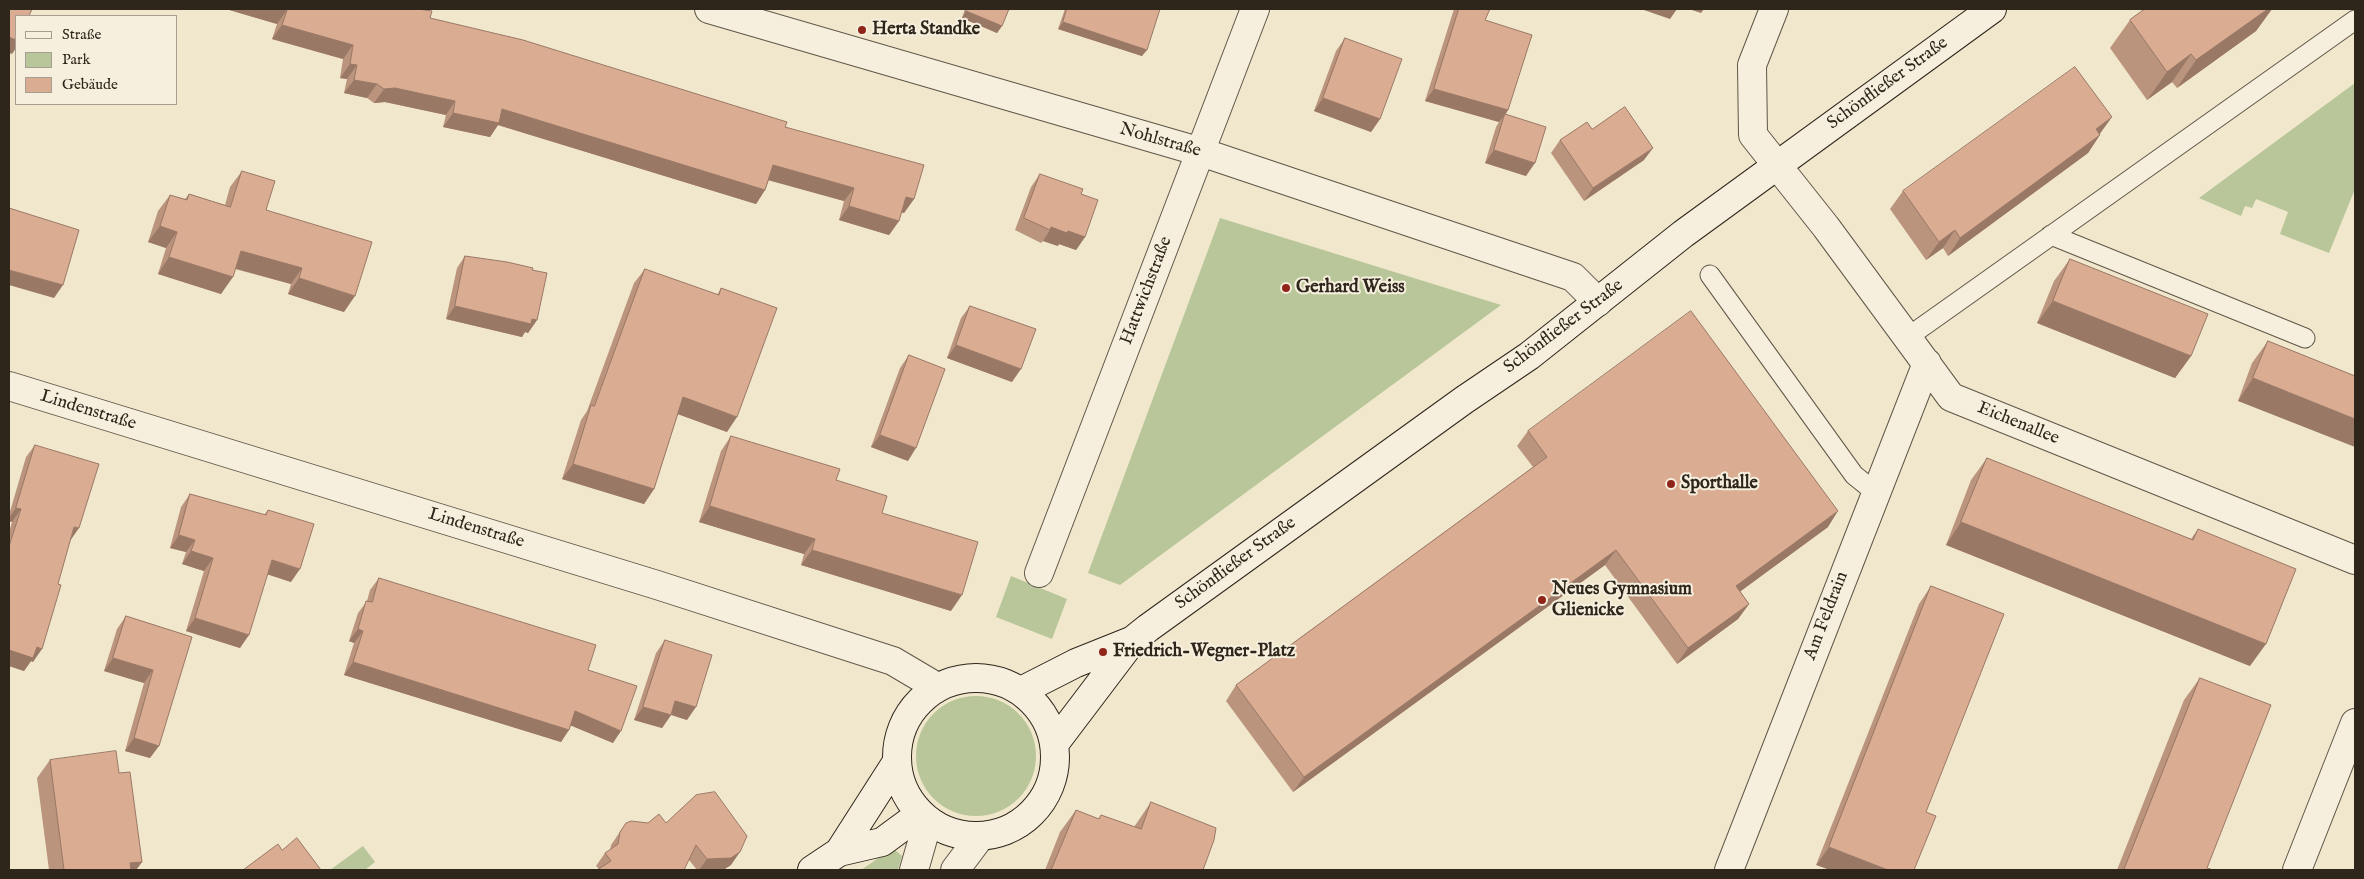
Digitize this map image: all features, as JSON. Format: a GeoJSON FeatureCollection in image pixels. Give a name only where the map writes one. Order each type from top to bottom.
{"type":"FeatureCollection","features":[{"type":"Feature","properties":{"kind":"street","name":"Nohlstraße"},"geometry":{"type":"LineString","coordinates":[[709,9],[1201,152],[1573,277],[1598,302]]}},
{"type":"Feature","properties":{"kind":"street","name":"Hattwichstraße"},"geometry":{"type":"LineString","coordinates":[[1039,573],[1255,9]]}},
{"type":"Feature","properties":{"kind":"street","name":"Eichenallee"},"geometry":{"type":"LineString","coordinates":[[1774,9],[1752,65],[1753,135],[1908,337],[1951,397],[2355,560]]}},
{"type":"Feature","properties":{"kind":"street","name":"Schönfließer Straße"},"geometry":{"type":"LineString","coordinates":[[1021,691],[1076,663],[1133,640],[1464,400],[1529,356],[1683,234],[1992,9]]}},
{"type":"Feature","properties":{"kind":"street","name":"Am Feldrain"},"geometry":{"type":"LineString","coordinates":[[1729,870],[1875,492],[1927,363]]}},
{"type":"Feature","properties":{"kind":"street","name":"Lindenstraße"},"geometry":{"type":"LineString","coordinates":[[9,386],[647,582],[893,661],[937,687]]}},
{"type":"Feature","properties":{"kind":"street","name":"Schönfließer Straße"},"geometry":{"type":"LineString","coordinates":[[1055,743],[1133,640]]}},
{"type":"Feature","properties":{"kind":"street"},"geometry":{"type":"LineString","coordinates":[[984,677],[1007,683],[1021,691],[1040,709],[1049,724],[1055,743],[1056,764],[1052,783],[1043,801],[1029,816],[1013,828],[979,838],[954,834],[924,818],[903,789],[896,763],[898,741],[905,719],[919,701],[937,687],[959,679],[984,677]]}},
{"type":"Feature","properties":{"kind":"street"},"geometry":{"type":"LineString","coordinates":[[2297,870],[2355,723]]}},
{"type":"Feature","properties":{"kind":"street"},"geometry":{"type":"LineString","coordinates":[[839,852],[896,763]]}},
{"type":"Feature","properties":{"kind":"street"},"geometry":{"type":"LineString","coordinates":[[812,870],[839,852],[882,842],[924,818]]}},
{"type":"Feature","properties":{"kind":"street"},"geometry":{"type":"LineString","coordinates":[[914,870],[924,818]]}},
{"type":"Feature","properties":{"kind":"street"},"geometry":{"type":"LineString","coordinates":[[955,870],[979,838]]}},
{"type":"Feature","properties":{"kind":"lane"},"geometry":{"type":"LineString","coordinates":[[1908,337],[2355,20]]}},
{"type":"Feature","properties":{"kind":"lane"},"geometry":{"type":"LineString","coordinates":[[2051,235],[2305,338]]}},
{"type":"Feature","properties":{"kind":"lane"},"geometry":{"type":"LineString","coordinates":[[1710,275],[1854,475],[1875,492]]}},
{"type":"Feature","properties":{"kind":"green space"},"geometry":{"type":"Polygon","coordinates":[[[2355,83],[2355,189],[2329,253],[2280,234],[2288,212],[2256,199],[2252,208],[2245,206],[2241,216],[2199,198],[2355,83]]]}},
{"type":"Feature","properties":{"kind":"green space"},"geometry":{"type":"Polygon","coordinates":[[[1220,218],[1501,305],[1120,585],[1088,573],[1220,218]]]}},
{"type":"Feature","properties":{"kind":"green space"},"geometry":{"type":"Polygon","coordinates":[[[1011,576],[1067,599],[1052,639],[996,617],[1011,576]]]}},
{"type":"Feature","properties":{"kind":"green space"},"geometry":{"type":"Polygon","coordinates":[[[976,696],[999,700],[1019,713],[1032,733],[1036,756],[1032,779],[1019,799],[999,812],[976,816],[953,812],[933,799],[920,779],[916,756],[920,733],[933,713],[953,700],[976,696]]]}},
{"type":"Feature","properties":{"kind":"green space"},"geometry":{"type":"Polygon","coordinates":[[[363,846],[375,862],[365,870],[330,870],[363,846]]]}},
{"type":"Feature","properties":{"kind":"green space"},"geometry":{"type":"Polygon","coordinates":[[[893,848],[902,856],[898,870],[861,870],[893,848]]]}},
{"type":"Feature","properties":{"kind":"building"},"geometry":{"type":"Polygon","coordinates":[[[9,9],[32,9],[29,15],[15,15],[15,40],[9,37],[9,9]]]}},
{"type":"Feature","properties":{"kind":"building"},"geometry":{"type":"Polygon","coordinates":[[[281,9],[418,9],[432,11],[430,18],[523,40],[787,122],[785,127],[924,165],[914,199],[906,197],[899,221],[849,206],[854,188],[773,165],[765,190],[502,109],[499,123],[453,113],[455,101],[395,88],[384,89],[377,84],[354,80],[357,65],[350,64],[353,45],[282,25],[287,10],[281,9]]]}},
{"type":"Feature","properties":{"kind":"building"},"geometry":{"type":"Polygon","coordinates":[[[967,9],[1009,9],[1002,26],[966,11],[967,9]]]}},
{"type":"Feature","properties":{"kind":"building"},"geometry":{"type":"Polygon","coordinates":[[[1067,9],[1160,9],[1147,50],[1063,22],[1067,9]]]}},
{"type":"Feature","properties":{"kind":"building"},"geometry":{"type":"Polygon","coordinates":[[[1459,9],[1490,9],[1485,20],[1532,35],[1508,110],[1434,89],[1459,9]]]}},
{"type":"Feature","properties":{"kind":"building"},"geometry":{"type":"Polygon","coordinates":[[[2145,9],[2268,9],[2196,60],[2191,54],[2167,72],[2130,20],[2145,9]]]}},
{"type":"Feature","properties":{"kind":"building"},"geometry":{"type":"Polygon","coordinates":[[[1345,38],[1402,59],[1380,119],[1323,98],[1345,38]]]}},
{"type":"Feature","properties":{"kind":"building"},"geometry":{"type":"Polygon","coordinates":[[[2075,67],[2112,117],[2096,129],[2100,135],[1960,238],[1955,230],[1939,242],[1903,191],[2075,67]]]}},
{"type":"Feature","properties":{"kind":"building"},"geometry":{"type":"Polygon","coordinates":[[[1625,107],[1653,148],[1593,188],[1560,140],[1587,122],[1592,129],[1625,107]]]}},
{"type":"Feature","properties":{"kind":"building"},"geometry":{"type":"Polygon","coordinates":[[[1505,114],[1546,127],[1535,163],[1494,150],[1505,114]]]}},
{"type":"Feature","properties":{"kind":"building"},"geometry":{"type":"Polygon","coordinates":[[[242,171],[275,181],[266,210],[372,242],[355,296],[299,278],[302,268],[241,251],[233,277],[169,257],[177,232],[160,226],[170,195],[187,200],[189,194],[230,207],[242,171]]]}},
{"type":"Feature","properties":{"kind":"building"},"geometry":{"type":"Polygon","coordinates":[[[1040,174],[1083,189],[1081,194],[1098,200],[1085,237],[1051,227],[1050,230],[1024,218],[1040,174]]]}},
{"type":"Feature","properties":{"kind":"building"},"geometry":{"type":"Polygon","coordinates":[[[9,208],[79,230],[63,285],[9,270],[9,208]]]}},
{"type":"Feature","properties":{"kind":"building"},"geometry":{"type":"Polygon","coordinates":[[[465,256],[507,262],[547,273],[537,320],[532,319],[531,324],[455,306],[465,256]]]}},
{"type":"Feature","properties":{"kind":"building"},"geometry":{"type":"Polygon","coordinates":[[[2070,259],[2208,314],[2191,356],[2053,301],[2070,259]]]}},
{"type":"Feature","properties":{"kind":"building"},"geometry":{"type":"Polygon","coordinates":[[[645,269],[719,295],[721,288],[777,308],[737,417],[683,397],[654,489],[573,464],[591,405],[594,406],[645,269]]]}},
{"type":"Feature","properties":{"kind":"building"},"geometry":{"type":"Polygon","coordinates":[[[970,306],[1036,329],[1021,369],[956,345],[970,306]]]}},
{"type":"Feature","properties":{"kind":"building"},"geometry":{"type":"Polygon","coordinates":[[[1691,311],[1838,511],[1736,586],[1749,604],[1688,648],[1616,550],[1304,777],[1236,685],[1547,457],[1528,431],[1691,311]]]}},
{"type":"Feature","properties":{"kind":"building"},"geometry":{"type":"Polygon","coordinates":[[[2268,341],[2355,376],[2355,419],[2253,378],[2268,341]]]}},
{"type":"Feature","properties":{"kind":"building"},"geometry":{"type":"Polygon","coordinates":[[[909,355],[945,369],[916,448],[880,435],[909,355]]]}},
{"type":"Feature","properties":{"kind":"building"},"geometry":{"type":"Polygon","coordinates":[[[731,436],[840,469],[836,480],[887,496],[882,513],[978,542],[962,595],[812,550],[815,539],[710,506],[731,436]]]}},
{"type":"Feature","properties":{"kind":"building"},"geometry":{"type":"Polygon","coordinates":[[[35,445],[99,464],[79,528],[74,527],[58,584],[61,585],[42,649],[37,647],[33,658],[9,650],[9,546],[21,509],[16,508],[35,445]]]}},
{"type":"Feature","properties":{"kind":"building"},"geometry":{"type":"Polygon","coordinates":[[[1987,458],[2193,540],[2198,529],[2296,569],[2266,644],[1961,522],[1987,458]]]}},
{"type":"Feature","properties":{"kind":"building"},"geometry":{"type":"Polygon","coordinates":[[[190,494],[266,515],[268,510],[314,524],[300,569],[272,560],[249,635],[195,618],[213,558],[191,551],[195,540],[179,535],[190,494]]]}},
{"type":"Feature","properties":{"kind":"building"},"geometry":{"type":"Polygon","coordinates":[[[379,578],[596,645],[588,670],[637,686],[621,731],[575,711],[569,730],[353,662],[363,631],[358,629],[366,601],[372,602],[379,578]]]}},
{"type":"Feature","properties":{"kind":"building"},"geometry":{"type":"Polygon","coordinates":[[[1931,586],[2004,614],[1926,812],[1936,816],[1914,870],[1888,870],[1829,847],[1931,586]]]}},
{"type":"Feature","properties":{"kind":"building"},"geometry":{"type":"Polygon","coordinates":[[[126,616],[192,637],[159,746],[134,738],[153,670],[113,658],[126,616]]]}},
{"type":"Feature","properties":{"kind":"building"},"geometry":{"type":"Polygon","coordinates":[[[665,640],[712,655],[696,707],[675,701],[671,715],[643,707],[665,640]]]}},
{"type":"Feature","properties":{"kind":"building"},"geometry":{"type":"Polygon","coordinates":[[[2200,678],[2271,705],[2207,868],[2213,870],[2124,870],[2200,678]]]}},
{"type":"Feature","properties":{"kind":"building"},"geometry":{"type":"Polygon","coordinates":[[[116,751],[119,773],[130,772],[142,862],[130,863],[131,870],[64,870],[50,760],[116,751]]]}},
{"type":"Feature","properties":{"kind":"building"},"geometry":{"type":"Polygon","coordinates":[[[715,792],[747,836],[740,852],[731,858],[707,859],[696,845],[684,870],[597,870],[611,861],[605,853],[618,844],[620,832],[626,823],[631,821],[648,823],[659,814],[666,823],[696,795],[715,792]]]}},
{"type":"Feature","properties":{"kind":"building"},"geometry":{"type":"Polygon","coordinates":[[[1151,802],[1216,828],[1214,840],[1203,870],[1051,870],[1076,810],[1099,819],[1101,815],[1141,829],[1151,802]]]}},
{"type":"Feature","properties":{"kind":"building"},"geometry":{"type":"Polygon","coordinates":[[[297,838],[321,870],[243,870],[278,844],[282,850],[297,838]]]}},
{"type":"Feature","properties":{"kind":"place","name":"Herta Standke"},"geometry":{"type":"Point","coordinates":[862,30]}},
{"type":"Feature","properties":{"kind":"place","name":"Gerhard Weiss"},"geometry":{"type":"Point","coordinates":[1286,288]}},
{"type":"Feature","properties":{"kind":"place","name":"Sporthalle"},"geometry":{"type":"Point","coordinates":[1671,484]}},
{"type":"Feature","properties":{"kind":"place","name":"Neues Gymnasium Glienicke"},"geometry":{"type":"Point","coordinates":[1542,600]}},
{"type":"Feature","properties":{"kind":"place","name":"Friedrich-Wegner-Platz"},"geometry":{"type":"Point","coordinates":[1103,652]}}]}
